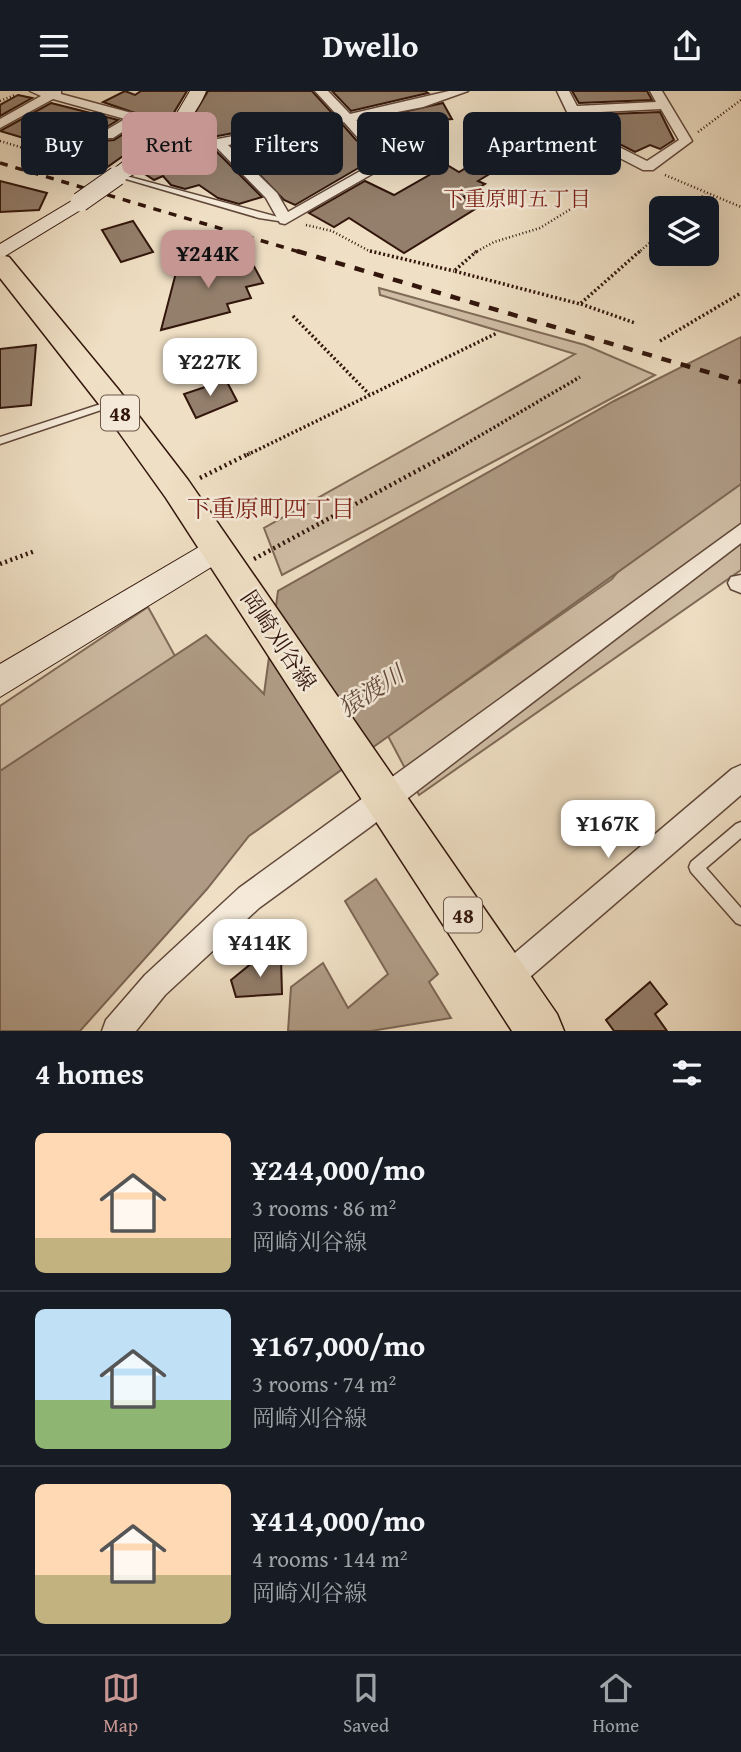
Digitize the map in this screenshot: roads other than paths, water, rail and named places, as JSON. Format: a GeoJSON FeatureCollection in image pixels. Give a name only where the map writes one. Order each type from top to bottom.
{"type":"FeatureCollection","features":[{"type":"Feature","properties":{"kind":"main road","name":"岡崎刈谷線"},"geometry":{"type":"LineString","coordinates":[[0,262],[113,403],[177,489],[540,1031]]}},
{"type":"Feature","properties":{"kind":"street"},"geometry":{"type":"LineString","coordinates":[[36,91],[56,93],[122,114]]}},
{"type":"Feature","properties":{"kind":"street"},"geometry":{"type":"LineString","coordinates":[[188,112],[198,91]]}},
{"type":"Feature","properties":{"kind":"street"},"geometry":{"type":"LineString","coordinates":[[321,91],[357,129]]}},
{"type":"Feature","properties":{"kind":"street"},"geometry":{"type":"LineString","coordinates":[[402,91],[419,104]]}},
{"type":"Feature","properties":{"kind":"street"},"geometry":{"type":"LineString","coordinates":[[217,144],[419,104],[462,91]]}},
{"type":"Feature","properties":{"kind":"street"},"geometry":{"type":"LineString","coordinates":[[563,91],[584,134],[648,167],[686,141],[656,91]]}},
{"type":"Feature","properties":{"kind":"street"},"geometry":{"type":"LineString","coordinates":[[0,124],[56,93]]}},
{"type":"Feature","properties":{"kind":"street"},"geometry":{"type":"LineString","coordinates":[[574,110],[664,105]]}},
{"type":"Feature","properties":{"kind":"street"},"geometry":{"type":"LineString","coordinates":[[108,135],[122,126]]}},
{"type":"Feature","properties":{"kind":"street"},"geometry":{"type":"LineString","coordinates":[[220,144],[272,196],[285,219],[361,175]]}},
{"type":"Feature","properties":{"kind":"street"},"geometry":{"type":"LineString","coordinates":[[0,253],[122,171]]}},
{"type":"Feature","properties":{"kind":"street"},"geometry":{"type":"LineString","coordinates":[[117,1031],[155,985],[249,898],[387,799],[741,532]]}},
{"type":"Feature","properties":{"kind":"street"},"geometry":{"type":"LineString","coordinates":[[0,683],[224,560]]}},
{"type":"Feature","properties":{"kind":"street"},"geometry":{"type":"LineString","coordinates":[[506,979],[741,778]]}},
{"type":"Feature","properties":{"kind":"lane"},"geometry":{"type":"LineString","coordinates":[[116,176],[262,216],[285,219]]}},
{"type":"Feature","properties":{"kind":"lane"},"geometry":{"type":"LineString","coordinates":[[0,442],[113,403]]}},
{"type":"Feature","properties":{"kind":"lane"},"geometry":{"type":"LineString","coordinates":[[738,837],[696,867],[740,915]]}},
{"type":"Feature","properties":{"kind":"water","name":"猿渡川"},"geometry":{"type":"Polygon","coordinates":[[[741,337],[741,484],[249,836],[207,889],[80,1031],[0,1031],[0,771],[206,635],[264,694],[278,591],[614,401],[741,337]]]}},
{"type":"Feature","properties":{"kind":"water"},"geometry":{"type":"Polygon","coordinates":[[[376,879],[438,974],[429,982],[451,1018],[371,1031],[288,1031],[291,987],[323,963],[348,1008],[388,974],[345,901],[376,879]]]}},
{"type":"Feature","properties":{"kind":"railway"},"geometry":{"type":"LineString","coordinates":[[0,163],[303,253]]}},
{"type":"Feature","properties":{"kind":"railway"},"geometry":{"type":"LineString","coordinates":[[297,251],[741,382]]}},
{"type":"Feature","properties":{"kind":"district","name":"下重原町五丁目"},"geometry":{"type":"Point","coordinates":[517,198]}},
{"type":"Feature","properties":{"kind":"district","name":"下重原町四丁目"},"geometry":{"type":"Point","coordinates":[271,508]}}]}
